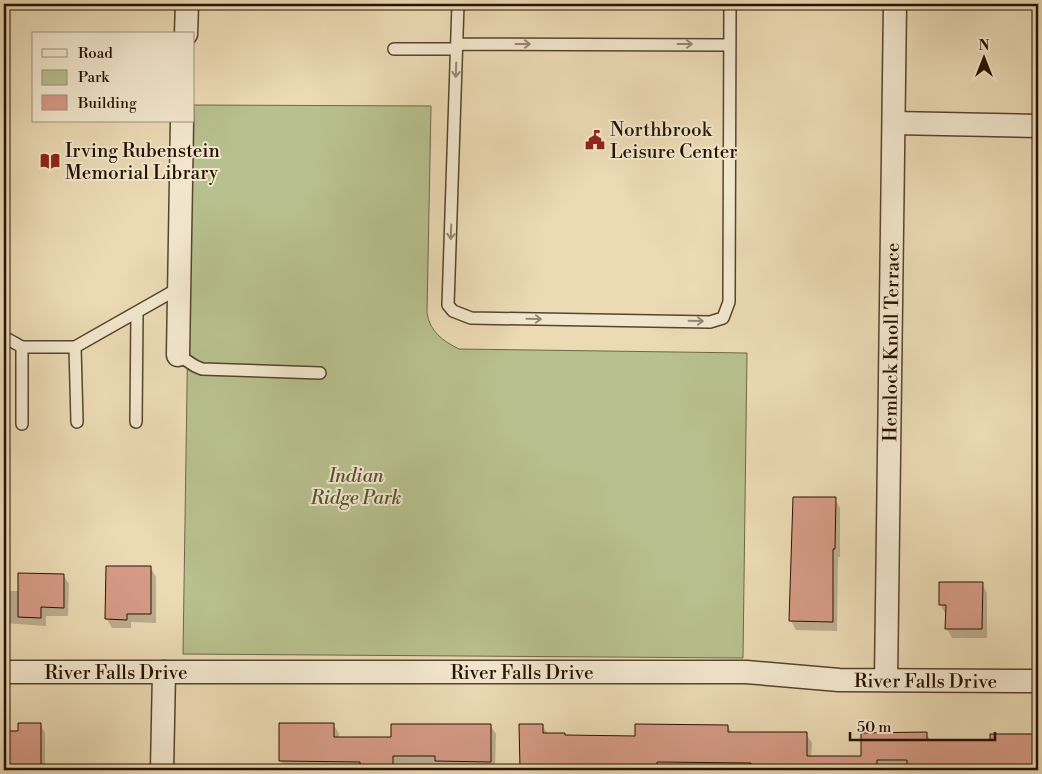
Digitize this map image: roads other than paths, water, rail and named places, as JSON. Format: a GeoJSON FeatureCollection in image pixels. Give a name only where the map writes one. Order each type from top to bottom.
{"type":"FeatureCollection","features":[{"type":"Feature","properties":{"kind":"street"},"geometry":{"type":"LineString","coordinates":[[186,32],[187,4]]}},
{"type":"Feature","properties":{"kind":"street","name":"Hemlock Knoll Terrace"},"geometry":{"type":"LineString","coordinates":[[886,680],[895,4]]}},
{"type":"Feature","properties":{"kind":"street"},"geometry":{"type":"LineString","coordinates":[[178,355],[182,122]]}},
{"type":"Feature","properties":{"kind":"street"},"geometry":{"type":"LineString","coordinates":[[894,123],[1038,126]]}},
{"type":"Feature","properties":{"kind":"street","name":"River Falls Drive"},"geometry":{"type":"LineString","coordinates":[[4,672],[746,672],[839,680],[1038,682]]}},
{"type":"Feature","properties":{"kind":"street"},"geometry":{"type":"LineString","coordinates":[[162,770],[164,672]]}},
{"type":"Feature","properties":{"kind":"lane"},"geometry":{"type":"LineString","coordinates":[[458,4],[448,305],[453,311],[471,318],[710,322],[723,318],[729,302],[730,4]]}},
{"type":"Feature","properties":{"kind":"lane"},"geometry":{"type":"LineString","coordinates":[[394,49],[730,45]]}},
{"type":"Feature","properties":{"kind":"lane"},"geometry":{"type":"LineString","coordinates":[[4,337],[22,347],[75,347],[179,288]]}},
{"type":"Feature","properties":{"kind":"lane"},"geometry":{"type":"LineString","coordinates":[[136,422],[137,312]]}},
{"type":"Feature","properties":{"kind":"lane"},"geometry":{"type":"LineString","coordinates":[[22,347],[22,424]]}},
{"type":"Feature","properties":{"kind":"lane"},"geometry":{"type":"LineString","coordinates":[[75,347],[77,422]]}},
{"type":"Feature","properties":{"kind":"lane"},"geometry":{"type":"LineString","coordinates":[[178,355],[202,369],[320,373]]}},
{"type":"Feature","properties":{"kind":"place","name":"Northbrook Leisure Center"},"geometry":{"type":"Point","coordinates":[595,140]}},
{"type":"Feature","properties":{"kind":"place","name":"Irving Rubenstein Memorial Library"},"geometry":{"type":"Point","coordinates":[50,161]}},
{"type":"Feature","properties":{"kind":"park label","name":"Indian Ridge Park"},"geometry":{"type":"Point","coordinates":[356,486]}}]}
